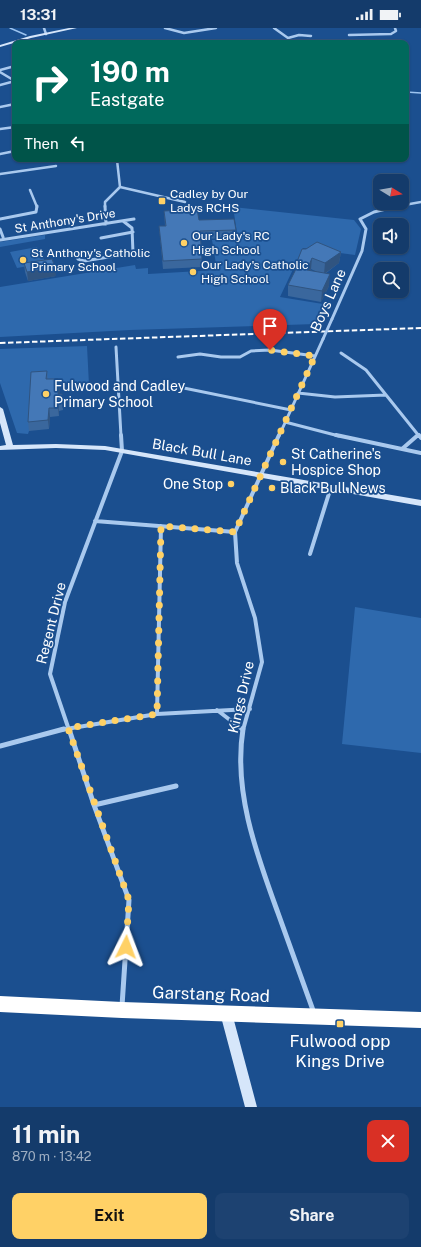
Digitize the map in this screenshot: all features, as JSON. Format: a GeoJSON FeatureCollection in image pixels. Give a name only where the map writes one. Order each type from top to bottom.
{"type":"FeatureCollection","features":[{"type":"Feature","properties":{"kind":"highway","name":"Garstang Road"},"geometry":{"type":"LineString","coordinates":[[0,1004],[122,1010],[421,1020]]}},
{"type":"Feature","properties":{"kind":"street"},"geometry":{"type":"LineString","coordinates":[[44,28],[46,34]]}},
{"type":"Feature","properties":{"kind":"street"},"geometry":{"type":"LineString","coordinates":[[23,40],[75,28]]}},
{"type":"Feature","properties":{"kind":"street"},"geometry":{"type":"LineString","coordinates":[[165,28],[172,32],[189,33],[216,28]]}},
{"type":"Feature","properties":{"kind":"street"},"geometry":{"type":"LineString","coordinates":[[274,28],[288,38],[299,35],[311,36]]}},
{"type":"Feature","properties":{"kind":"street"},"geometry":{"type":"LineString","coordinates":[[349,35],[391,34],[396,31],[395,28]]}},
{"type":"Feature","properties":{"kind":"street"},"geometry":{"type":"LineString","coordinates":[[0,46],[12,43]]}},
{"type":"Feature","properties":{"kind":"street"},"geometry":{"type":"LineString","coordinates":[[0,71],[12,67]]}},
{"type":"Feature","properties":{"kind":"street"},"geometry":{"type":"LineString","coordinates":[[0,71],[12,79]]}},
{"type":"Feature","properties":{"kind":"street"},"geometry":{"type":"LineString","coordinates":[[0,85],[12,82]]}},
{"type":"Feature","properties":{"kind":"street"},"geometry":{"type":"LineString","coordinates":[[0,106],[12,104]]}},
{"type":"Feature","properties":{"kind":"street"},"geometry":{"type":"LineString","coordinates":[[0,129],[12,127]]}},
{"type":"Feature","properties":{"kind":"street"},"geometry":{"type":"LineString","coordinates":[[0,154],[12,152]]}},
{"type":"Feature","properties":{"kind":"street"},"geometry":{"type":"LineString","coordinates":[[115,162],[120,187]]}},
{"type":"Feature","properties":{"kind":"street"},"geometry":{"type":"LineString","coordinates":[[0,174],[51,168],[56,166]]}},
{"type":"Feature","properties":{"kind":"street"},"geometry":{"type":"LineString","coordinates":[[120,187],[183,201],[184,198]]}},
{"type":"Feature","properties":{"kind":"street"},"geometry":{"type":"LineString","coordinates":[[106,224],[104,202],[120,187]]}},
{"type":"Feature","properties":{"kind":"street"},"geometry":{"type":"LineString","coordinates":[[0,219],[36,212],[37,207],[30,190]]}},
{"type":"Feature","properties":{"kind":"street","name":"Boys Lane"},"geometry":{"type":"LineString","coordinates":[[261,476],[362,251],[366,229],[360,219],[370,213],[421,202]]}},
{"type":"Feature","properties":{"kind":"street","name":"St Anthony's Drive"},"geometry":{"type":"LineString","coordinates":[[0,240],[134,219]]}},
{"type":"Feature","properties":{"kind":"street"},"geometry":{"type":"LineString","coordinates":[[77,256],[78,259],[84,261],[133,253],[133,232],[131,226],[122,221]]}},
{"type":"Feature","properties":{"kind":"street"},"geometry":{"type":"LineString","coordinates":[[0,229],[3,237]]}},
{"type":"Feature","properties":{"kind":"street"},"geometry":{"type":"LineString","coordinates":[[101,238],[111,238],[133,232]]}},
{"type":"Feature","properties":{"kind":"street"},"geometry":{"type":"LineString","coordinates":[[116,347],[122,451]]}},
{"type":"Feature","properties":{"kind":"street"},"geometry":{"type":"LineString","coordinates":[[178,357],[200,354],[221,357],[240,357],[251,351],[270,350],[315,356]]}},
{"type":"Feature","properties":{"kind":"street"},"geometry":{"type":"LineString","coordinates":[[341,353],[366,370],[420,436],[402,449]]}},
{"type":"Feature","properties":{"kind":"street"},"geometry":{"type":"LineString","coordinates":[[174,386],[291,410]]}},
{"type":"Feature","properties":{"kind":"street"},"geometry":{"type":"LineString","coordinates":[[298,393],[335,397],[386,396]]}},
{"type":"Feature","properties":{"kind":"street"},"geometry":{"type":"LineString","coordinates":[[0,409],[10,448]]}},
{"type":"Feature","properties":{"kind":"street"},"geometry":{"type":"LineString","coordinates":[[285,422],[358,441],[421,453]]}},
{"type":"Feature","properties":{"kind":"street","name":"Black Bull Lane"},"geometry":{"type":"LineString","coordinates":[[0,448],[80,446],[106,448],[421,503]]}},
{"type":"Feature","properties":{"kind":"street","name":"Regent Drive"},"geometry":{"type":"LineString","coordinates":[[122,451],[65,602],[50,674],[94,805],[129,900],[122,1010]]}},
{"type":"Feature","properties":{"kind":"street","name":"Kings Drive"},"geometry":{"type":"LineString","coordinates":[[261,476],[235,532],[237,564],[255,618],[262,662],[250,710],[243,730],[240,762],[246,811],[267,882],[315,1016]]}},
{"type":"Feature","properties":{"kind":"street"},"geometry":{"type":"LineString","coordinates":[[310,554],[331,487]]}},
{"type":"Feature","properties":{"kind":"street"},"geometry":{"type":"LineString","coordinates":[[95,521],[235,532]]}},
{"type":"Feature","properties":{"kind":"street"},"geometry":{"type":"LineString","coordinates":[[157,714],[161,526]]}},
{"type":"Feature","properties":{"kind":"street"},"geometry":{"type":"LineString","coordinates":[[0,746],[68,728],[157,714],[216,710],[250,710]]}},
{"type":"Feature","properties":{"kind":"street"},"geometry":{"type":"LineString","coordinates":[[216,710],[243,730]]}},
{"type":"Feature","properties":{"kind":"street"},"geometry":{"type":"LineString","coordinates":[[94,805],[176,786]]}},
{"type":"Feature","properties":{"kind":"street"},"geometry":{"type":"LineString","coordinates":[[226,1013],[251,1107]]}},
{"type":"Feature","properties":{"kind":"shaded area","name":"Our Lady's Catholic High School"},"geometry":{"type":"Polygon","coordinates":[[[233,207],[354,220],[361,229],[355,255],[303,248],[280,297],[329,305],[316,324],[130,330],[0,337],[0,287],[135,265],[136,269],[148,268],[148,274],[217,270],[212,240],[238,239],[233,207]]]}},
{"type":"Feature","properties":{"kind":"shaded area"},"geometry":{"type":"Polygon","coordinates":[[[45,235],[45,239],[0,247],[0,242],[45,235]]]}},
{"type":"Feature","properties":{"kind":"shaded area"},"geometry":{"type":"Polygon","coordinates":[[[37,247],[38,250],[41,250],[45,263],[17,268],[10,252],[37,247]]]}},
{"type":"Feature","properties":{"kind":"shaded area"},"geometry":{"type":"Polygon","coordinates":[[[87,346],[89,385],[47,386],[33,381],[29,431],[28,434],[17,433],[0,383],[0,349],[87,346]]]}},
{"type":"Feature","properties":{"kind":"shaded area"},"geometry":{"type":"Polygon","coordinates":[[[355,607],[421,618],[421,753],[342,744],[355,607]]]}},
{"type":"Feature","properties":{"kind":"building","name":"Our Lady's RC High School"},"geometry":{"type":"Polygon","coordinates":[[[197,209],[199,220],[234,219],[236,230],[200,231],[202,259],[163,261],[159,226],[166,226],[164,211],[197,209]]]}},
{"type":"Feature","properties":{"kind":"building"},"geometry":{"type":"Polygon","coordinates":[[[317,242],[341,252],[325,263],[312,258],[307,270],[330,274],[322,291],[288,285],[297,267],[295,267],[302,249],[306,249],[317,242]]]}},
{"type":"Feature","properties":{"kind":"building"},"geometry":{"type":"Polygon","coordinates":[[[52,259],[55,267],[27,272],[24,263],[52,259]]]}},
{"type":"Feature","properties":{"kind":"building"},"geometry":{"type":"Polygon","coordinates":[[[47,371],[46,379],[58,379],[58,394],[62,394],[62,402],[58,402],[58,408],[49,408],[48,420],[28,422],[31,372],[47,371]]]}},
{"type":"Feature","properties":{"kind":"waterway"},"geometry":{"type":"LineString","coordinates":[[10,28],[26,35]]}},
{"type":"Feature","properties":{"kind":"waterway"},"geometry":{"type":"LineString","coordinates":[[409,92],[421,93]]}},
{"type":"Feature","properties":{"kind":"railway"},"geometry":{"type":"LineString","coordinates":[[0,343],[421,328]]}},
{"type":"Feature","properties":{"kind":"place","name":"Cadley by Our Ladys RCHS"},"geometry":{"type":"Point","coordinates":[162,201]}},
{"type":"Feature","properties":{"kind":"place","name":"Our Lady's RC High School"},"geometry":{"type":"Point","coordinates":[184,243]}},
{"type":"Feature","properties":{"kind":"place","name":"St Anthony's Catholic Primary School"},"geometry":{"type":"Point","coordinates":[23,260]}},
{"type":"Feature","properties":{"kind":"place","name":"Our Lady's Catholic High School"},"geometry":{"type":"Point","coordinates":[193,272]}},
{"type":"Feature","properties":{"kind":"place","name":"Fulwood and Cadley Primary School"},"geometry":{"type":"Point","coordinates":[46,394]}},
{"type":"Feature","properties":{"kind":"place","name":"St Catherine's Hospice Shop"},"geometry":{"type":"Point","coordinates":[283,462]}},
{"type":"Feature","properties":{"kind":"place","name":"One Stop"},"geometry":{"type":"Point","coordinates":[231,484]}},
{"type":"Feature","properties":{"kind":"place","name":"Black Bull News"},"geometry":{"type":"Point","coordinates":[272,488]}},
{"type":"Feature","properties":{"kind":"place","name":"Fulwood opp Kings Drive"},"geometry":{"type":"Point","coordinates":[340,1024]}},
{"type":"Feature","properties":{"kind":"route"},"geometry":{"type":"LineString","coordinates":[[126,947],[129,900],[94,805],[68,728],[157,714],[161,526],[235,532],[315,356],[270,350]]}}]}
